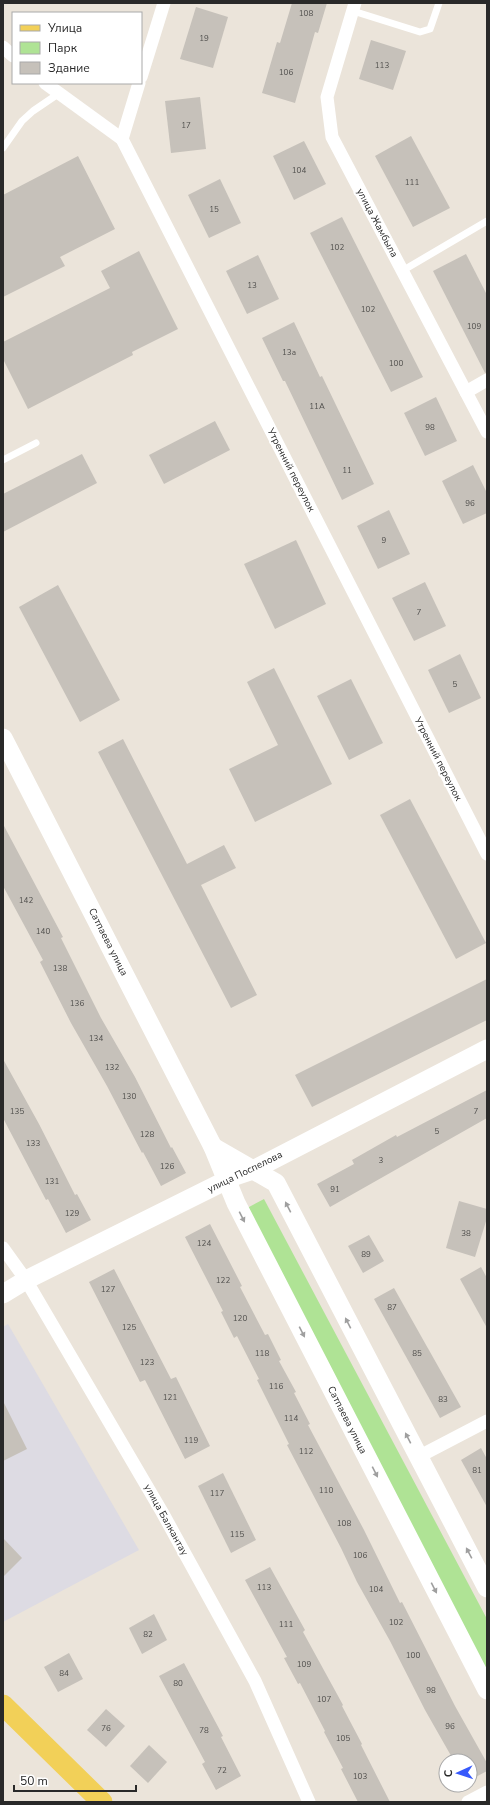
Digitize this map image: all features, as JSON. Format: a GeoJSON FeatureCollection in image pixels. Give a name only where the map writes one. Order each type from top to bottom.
{"type":"FeatureCollection","features":[{"type":"Feature","properties":{"kind":"main road"},"geometry":{"type":"LineString","coordinates":[[3,1705],[102,1802]]}},
{"type":"Feature","properties":{"kind":"street"},"geometry":{"type":"LineString","coordinates":[[142,74],[164,3]]}},
{"type":"Feature","properties":{"kind":"street","name":"улица Жамбыла"},"geometry":{"type":"LineString","coordinates":[[354,7],[326,97],[332,137],[487,432]]}},
{"type":"Feature","properties":{"kind":"street"},"geometry":{"type":"LineString","coordinates":[[3,47],[12,55]]}},
{"type":"Feature","properties":{"kind":"street"},"geometry":{"type":"LineString","coordinates":[[46,84],[122,139],[139,84]]}},
{"type":"Feature","properties":{"kind":"street","name":"Утренний переулок"},"geometry":{"type":"LineString","coordinates":[[122,139],[487,854]]}},
{"type":"Feature","properties":{"kind":"street"},"geometry":{"type":"LineString","coordinates":[[466,392],[487,380]]}},
{"type":"Feature","properties":{"kind":"street","name":"Сатпаева улица"},"geometry":{"type":"LineString","coordinates":[[3,738],[213,1147],[236,1203],[487,1690]]}},
{"type":"Feature","properties":{"kind":"street","name":"улица Поспелова"},"geometry":{"type":"LineString","coordinates":[[3,1294],[26,1280],[226,1181],[252,1170],[487,1049]]}},
{"type":"Feature","properties":{"kind":"street"},"geometry":{"type":"LineString","coordinates":[[213,1147],[276,1183],[487,1588]]}},
{"type":"Feature","properties":{"kind":"street","name":"улица Балкантау"},"geometry":{"type":"LineString","coordinates":[[3,1248],[26,1280],[162,1512],[255,1681],[309,1802]]}},
{"type":"Feature","properties":{"kind":"street"},"geometry":{"type":"LineString","coordinates":[[418,1457],[487,1421]]}},
{"type":"Feature","properties":{"kind":"street"},"geometry":{"type":"LineString","coordinates":[[468,1802],[487,1792]]}},
{"type":"Feature","properties":{"kind":"lane"},"geometry":{"type":"LineString","coordinates":[[354,7],[420,32],[430,29],[439,3]]}},
{"type":"Feature","properties":{"kind":"lane"},"geometry":{"type":"LineString","coordinates":[[3,148],[22,120],[58,94]]}},
{"type":"Feature","properties":{"kind":"lane"},"geometry":{"type":"LineString","coordinates":[[402,270],[487,221]]}},
{"type":"Feature","properties":{"kind":"lane"},"geometry":{"type":"LineString","coordinates":[[3,460],[36,443]]}},
{"type":"Feature","properties":{"kind":"shaded area"},"geometry":{"type":"Polygon","coordinates":[[[8,1324],[139,1550],[3,1622],[3,1327],[8,1324]]]}},
{"type":"Feature","properties":{"kind":"green space"},"geometry":{"type":"Polygon","coordinates":[[[264,1199],[487,1619],[487,1687],[236,1214],[264,1199]]]}},
{"type":"Feature","properties":{"kind":"building"},"geometry":{"type":"Polygon","coordinates":[[[292,3],[327,3],[318,33],[315,32],[295,103],[262,93],[277,42],[280,43],[292,3]]]}},
{"type":"Feature","properties":{"kind":"building"},"geometry":{"type":"Polygon","coordinates":[[[196,7],[228,17],[213,68],[180,59],[196,7]]]}},
{"type":"Feature","properties":{"kind":"building"},"geometry":{"type":"Polygon","coordinates":[[[371,40],[406,51],[393,90],[359,79],[371,40]]]}},
{"type":"Feature","properties":{"kind":"building"},"geometry":{"type":"Polygon","coordinates":[[[200,97],[206,149],[171,153],[165,101],[200,97]]]}},
{"type":"Feature","properties":{"kind":"building"},"geometry":{"type":"Polygon","coordinates":[[[411,136],[450,208],[413,227],[375,156],[411,136]]]}},
{"type":"Feature","properties":{"kind":"building"},"geometry":{"type":"Polygon","coordinates":[[[304,141],[326,184],[294,200],[273,156],[304,141]]]}},
{"type":"Feature","properties":{"kind":"building"},"geometry":{"type":"Polygon","coordinates":[[[78,156],[115,229],[60,257],[65,266],[3,297],[3,195],[78,156]]]}},
{"type":"Feature","properties":{"kind":"building"},"geometry":{"type":"Polygon","coordinates":[[[220,179],[241,223],[209,238],[188,195],[220,179]]]}},
{"type":"Feature","properties":{"kind":"building"},"geometry":{"type":"Polygon","coordinates":[[[342,217],[423,377],[391,392],[310,233],[342,217]]]}},
{"type":"Feature","properties":{"kind":"building"},"geometry":{"type":"Polygon","coordinates":[[[139,251],[178,329],[132,352],[133,355],[28,409],[3,359],[3,342],[110,288],[101,271],[139,251]]]}},
{"type":"Feature","properties":{"kind":"building"},"geometry":{"type":"Polygon","coordinates":[[[466,254],[487,295],[487,372],[485,373],[433,271],[466,254]]]}},
{"type":"Feature","properties":{"kind":"building"},"geometry":{"type":"Polygon","coordinates":[[[258,255],[279,299],[247,314],[226,271],[258,255]]]}},
{"type":"Feature","properties":{"kind":"building"},"geometry":{"type":"Polygon","coordinates":[[[294,322],[374,484],[342,500],[285,381],[283,381],[262,338],[294,322]]]}},
{"type":"Feature","properties":{"kind":"building"},"geometry":{"type":"Polygon","coordinates":[[[436,397],[457,441],[425,456],[404,413],[436,397]]]}},
{"type":"Feature","properties":{"kind":"building"},"geometry":{"type":"Polygon","coordinates":[[[215,421],[230,450],[164,484],[149,455],[215,421]]]}},
{"type":"Feature","properties":{"kind":"building"},"geometry":{"type":"Polygon","coordinates":[[[82,454],[97,483],[3,532],[3,494],[82,454]]]}},
{"type":"Feature","properties":{"kind":"building"},"geometry":{"type":"Polygon","coordinates":[[[473,465],[487,493],[487,513],[463,524],[442,481],[473,465]]]}},
{"type":"Feature","properties":{"kind":"building"},"geometry":{"type":"Polygon","coordinates":[[[389,510],[410,554],[378,569],[357,526],[389,510]]]}},
{"type":"Feature","properties":{"kind":"building"},"geometry":{"type":"Polygon","coordinates":[[[296,540],[326,604],[275,629],[244,564],[296,540]]]}},
{"type":"Feature","properties":{"kind":"building"},"geometry":{"type":"Polygon","coordinates":[[[425,582],[446,626],[414,641],[392,598],[425,582]]]}},
{"type":"Feature","properties":{"kind":"building"},"geometry":{"type":"Polygon","coordinates":[[[58,585],[120,700],[80,722],[19,607],[58,585]]]}},
{"type":"Feature","properties":{"kind":"building"},"geometry":{"type":"Polygon","coordinates":[[[460,654],[481,698],[449,713],[428,670],[460,654]]]}},
{"type":"Feature","properties":{"kind":"building"},"geometry":{"type":"Polygon","coordinates":[[[274,668],[332,784],[255,822],[229,769],[278,745],[247,682],[274,668]]]}},
{"type":"Feature","properties":{"kind":"building"},"geometry":{"type":"Polygon","coordinates":[[[351,679],[383,743],[349,760],[317,696],[351,679]]]}},
{"type":"Feature","properties":{"kind":"building"},"geometry":{"type":"Polygon","coordinates":[[[123,739],[187,864],[224,845],[236,868],[201,885],[257,995],[231,1008],[98,752],[123,739]]]}},
{"type":"Feature","properties":{"kind":"building"},"geometry":{"type":"Polygon","coordinates":[[[410,799],[486,943],[456,959],[380,815],[410,799]]]}},
{"type":"Feature","properties":{"kind":"building"},"geometry":{"type":"Polygon","coordinates":[[[3,824],[63,937],[61,938],[101,1018],[135,1077],[171,1148],[172,1147],[186,1173],[161,1186],[71,1023],[40,962],[43,960],[3,886],[3,824]]]}},
{"type":"Feature","properties":{"kind":"building"},"geometry":{"type":"Polygon","coordinates":[[[487,979],[487,1020],[312,1107],[295,1075],[487,979]]]}},
{"type":"Feature","properties":{"kind":"building"},"geometry":{"type":"Polygon","coordinates":[[[3,1059],[39,1124],[75,1195],[77,1194],[91,1220],[66,1233],[48,1199],[46,1200],[3,1118],[3,1059]]]}},
{"type":"Feature","properties":{"kind":"building"},"geometry":{"type":"Polygon","coordinates":[[[487,1090],[487,1118],[330,1207],[317,1184],[354,1164],[352,1160],[396,1135],[397,1137],[487,1090]]]}},
{"type":"Feature","properties":{"kind":"building"},"geometry":{"type":"Polygon","coordinates":[[[459,1201],[487,1209],[487,1218],[475,1257],[446,1248],[459,1201]]]}},
{"type":"Feature","properties":{"kind":"building"},"geometry":{"type":"Polygon","coordinates":[[[210,1224],[265,1335],[268,1334],[281,1360],[279,1361],[296,1392],[294,1393],[310,1424],[308,1425],[364,1530],[400,1603],[402,1602],[455,1706],[487,1763],[487,1771],[478,1776],[478,1753],[449,1753],[425,1710],[287,1445],[289,1444],[257,1380],[259,1379],[237,1336],[234,1338],[221,1312],[223,1311],[185,1237],[210,1224]]]}},
{"type":"Feature","properties":{"kind":"building"},"geometry":{"type":"Polygon","coordinates":[[[369,1235],[384,1261],[363,1273],[348,1246],[369,1235]]]}},
{"type":"Feature","properties":{"kind":"building"},"geometry":{"type":"Polygon","coordinates":[[[481,1267],[487,1278],[487,1328],[460,1279],[481,1267]]]}},
{"type":"Feature","properties":{"kind":"building"},"geometry":{"type":"Polygon","coordinates":[[[114,1269],[171,1379],[176,1377],[210,1446],[185,1459],[145,1380],[140,1382],[89,1282],[114,1269]]]}},
{"type":"Feature","properties":{"kind":"building"},"geometry":{"type":"Polygon","coordinates":[[[394,1288],[461,1407],[440,1418],[374,1299],[394,1288]]]}},
{"type":"Feature","properties":{"kind":"building"},"geometry":{"type":"Polygon","coordinates":[[[3,1401],[27,1449],[3,1461],[3,1401]]]}},
{"type":"Feature","properties":{"kind":"building"},"geometry":{"type":"Polygon","coordinates":[[[481,1448],[487,1459],[487,1507],[461,1460],[481,1448]]]}},
{"type":"Feature","properties":{"kind":"building"},"geometry":{"type":"Polygon","coordinates":[[[223,1473],[256,1540],[231,1553],[198,1486],[223,1473]]]}},
{"type":"Feature","properties":{"kind":"building"},"geometry":{"type":"Polygon","coordinates":[[[3,1538],[22,1558],[3,1577],[3,1538]]]}},
{"type":"Feature","properties":{"kind":"building"},"geometry":{"type":"Polygon","coordinates":[[[270,1567],[305,1630],[303,1632],[343,1705],[342,1706],[390,1802],[358,1802],[341,1769],[343,1768],[324,1732],[325,1731],[300,1683],[298,1684],[284,1658],[287,1657],[245,1580],[270,1567]]]}},
{"type":"Feature","properties":{"kind":"building"},"geometry":{"type":"Polygon","coordinates":[[[154,1614],[167,1640],[142,1654],[129,1628],[154,1614]]]}},
{"type":"Feature","properties":{"kind":"building"},"geometry":{"type":"Polygon","coordinates":[[[69,1653],[83,1679],[58,1692],[44,1667],[69,1653]]]}},
{"type":"Feature","properties":{"kind":"building"},"geometry":{"type":"Polygon","coordinates":[[[184,1663],[223,1736],[221,1737],[241,1776],[216,1790],[202,1764],[205,1762],[159,1676],[184,1663]]]}},
{"type":"Feature","properties":{"kind":"building"},"geometry":{"type":"Polygon","coordinates":[[[106,1709],[125,1726],[106,1747],[87,1730],[106,1709]]]}},
{"type":"Feature","properties":{"kind":"building"},"geometry":{"type":"Polygon","coordinates":[[[149,1745],[167,1762],[148,1783],[130,1766],[149,1745]]]}}]}
